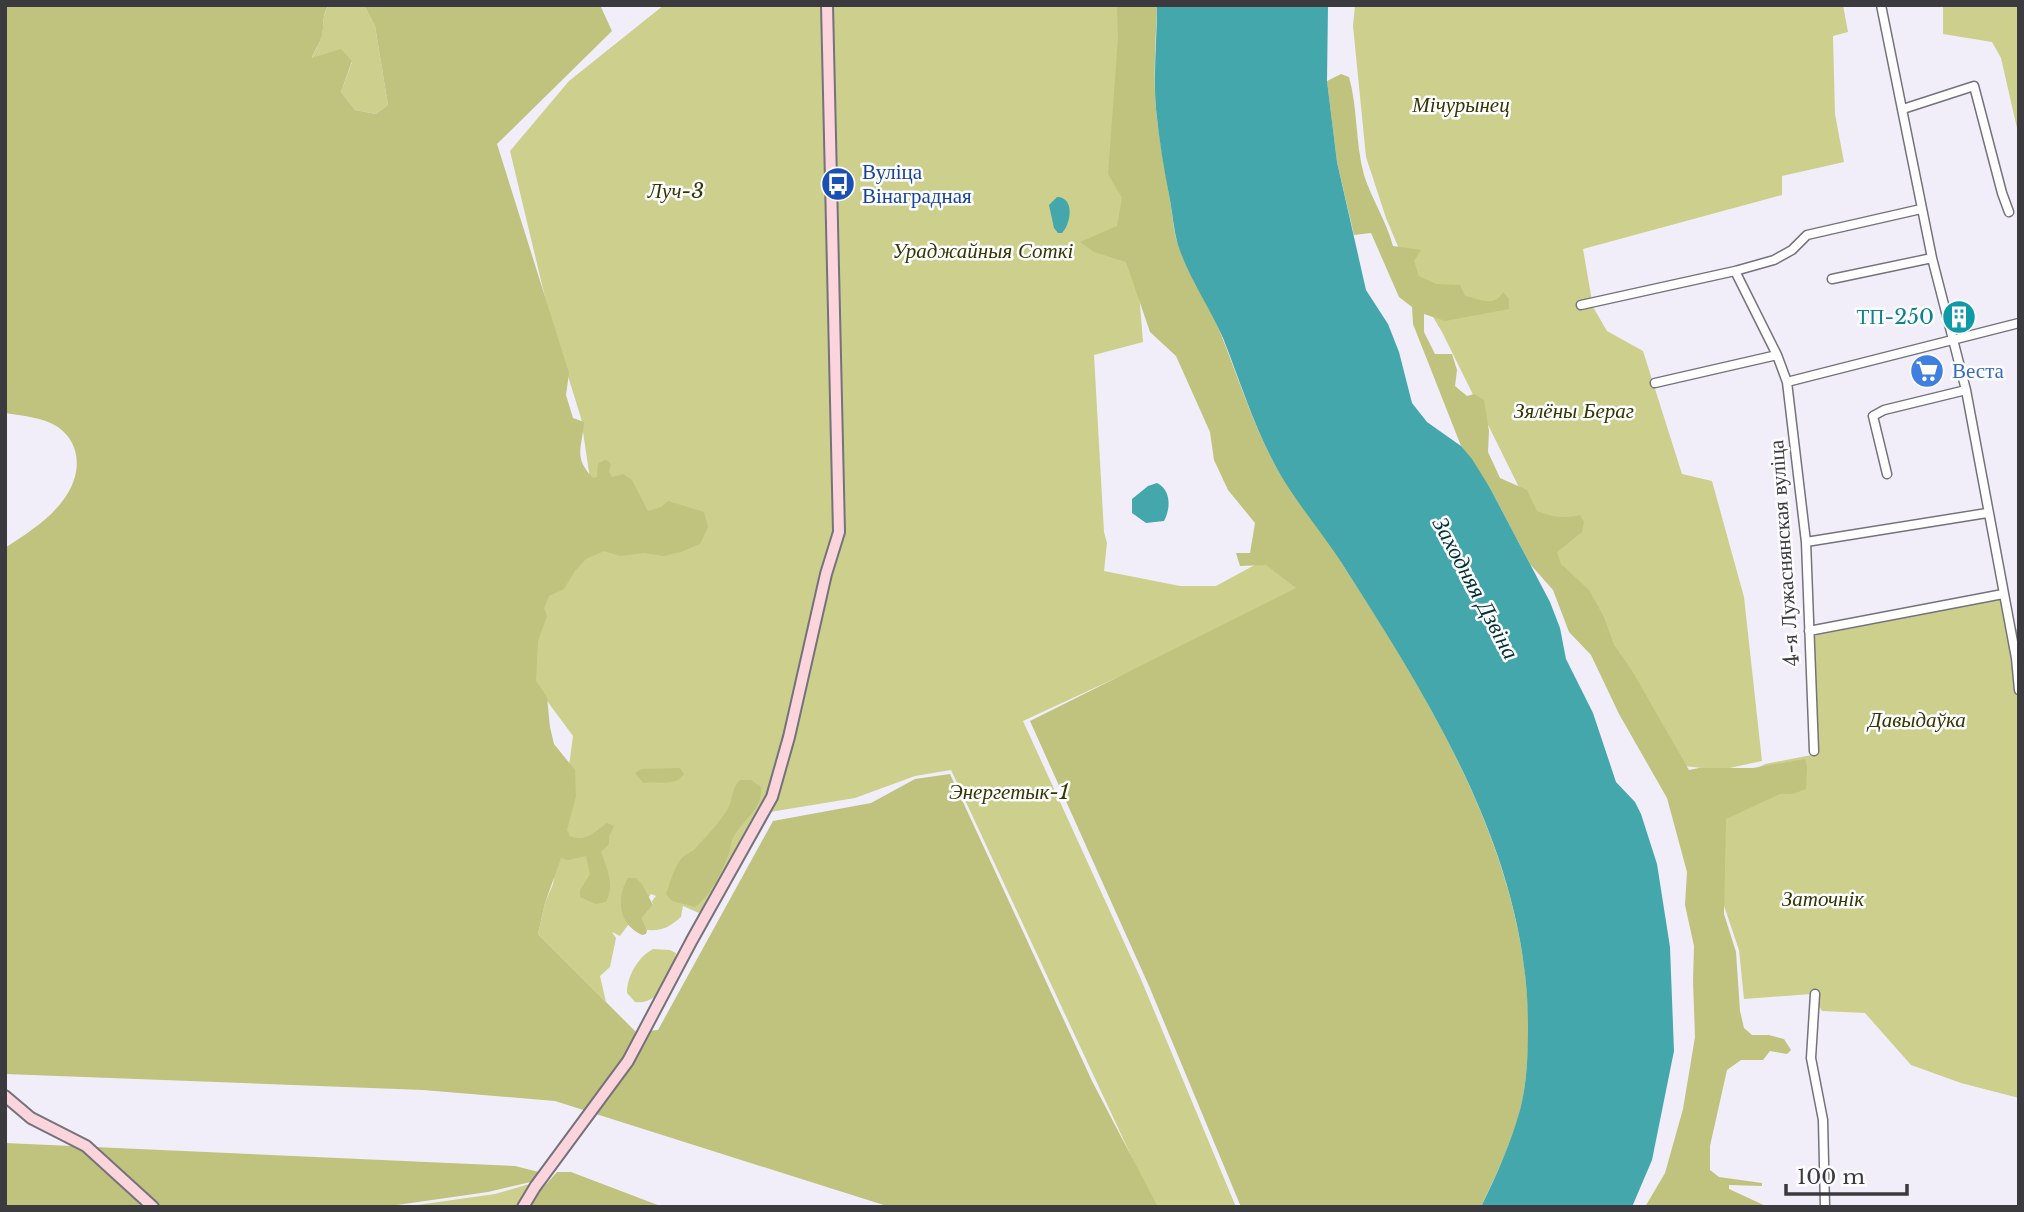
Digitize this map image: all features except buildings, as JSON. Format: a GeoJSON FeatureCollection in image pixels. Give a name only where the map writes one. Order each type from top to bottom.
{"type":"FeatureCollection","features":[{"type":"Feature","properties":{"kind":"street"},"geometry":{"type":"LineString","coordinates":[[523,1207],[628,1061],[692,940],[763,816],[776,787],[789,737],[826,574],[839,532],[827,5]]}},
{"type":"Feature","properties":{"kind":"street"},"geometry":{"type":"LineString","coordinates":[[1881,5],[1921,209],[1966,390],[2016,658],[2019,690]]}},
{"type":"Feature","properties":{"kind":"street"},"geometry":{"type":"LineString","coordinates":[[1903,108],[1974,86],[2002,193],[2010,212]]}},
{"type":"Feature","properties":{"kind":"street"},"geometry":{"type":"LineString","coordinates":[[1581,305],[1735,271],[1783,255],[1807,235],[1921,209]]}},
{"type":"Feature","properties":{"kind":"street"},"geometry":{"type":"LineString","coordinates":[[1832,279],[1932,258]]}},
{"type":"Feature","properties":{"kind":"street","name":"4-я Лужаснянская вуліца"},"geometry":{"type":"LineString","coordinates":[[1735,271],[1777,355],[1787,382],[1806,542],[1814,751]]}},
{"type":"Feature","properties":{"kind":"street"},"geometry":{"type":"LineString","coordinates":[[1787,382],[2019,323]]}},
{"type":"Feature","properties":{"kind":"street"},"geometry":{"type":"LineString","coordinates":[[1655,383],[1777,355]]}},
{"type":"Feature","properties":{"kind":"street"},"geometry":{"type":"LineString","coordinates":[[1887,474],[1873,416],[1884,410],[1966,390]]}},
{"type":"Feature","properties":{"kind":"street"},"geometry":{"type":"LineString","coordinates":[[1806,542],[1987,513]]}},
{"type":"Feature","properties":{"kind":"street"},"geometry":{"type":"LineString","coordinates":[[1809,631],[2003,594]]}},
{"type":"Feature","properties":{"kind":"street"},"geometry":{"type":"LineString","coordinates":[[1815,994],[1811,1058],[1823,1120],[1825,1207]]}},
{"type":"Feature","properties":{"kind":"street"},"geometry":{"type":"LineString","coordinates":[[5,1096],[31,1118],[86,1146],[153,1207]]}},
{"type":"Feature","properties":{"kind":"green space"},"geometry":{"type":"Polygon","coordinates":[[[5,5],[329,5],[322,36],[312,58],[341,49],[352,61],[341,92],[355,110],[376,114],[388,105],[375,26],[365,7],[355,5],[600,5],[612,31],[497,144],[569,373],[566,395],[573,418],[584,422],[580,452],[583,464],[593,478],[597,477],[598,463],[606,460],[611,464],[609,472],[612,477],[623,474],[632,480],[648,511],[661,507],[668,501],[704,512],[708,527],[700,544],[681,552],[663,556],[644,553],[620,556],[604,551],[586,559],[564,589],[549,596],[544,608],[547,616],[538,641],[536,681],[547,697],[554,744],[575,770],[576,796],[567,830],[570,836],[581,838],[607,823],[614,826],[609,844],[601,852],[610,883],[606,902],[596,904],[580,897],[580,890],[590,874],[586,856],[568,860],[561,858],[545,903],[538,934],[636,1032],[658,1030],[773,821],[871,803],[915,779],[950,774],[1093,1083],[1158,1207],[890,1207],[555,1101],[423,1090],[5,1074],[5,548],[37,526],[58,507],[74,481],[77,461],[72,443],[58,427],[39,419],[5,413],[5,5]]]}},
{"type":"Feature","properties":{"kind":"green space"},"geometry":{"type":"Polygon","coordinates":[[[329,5],[365,7],[375,26],[388,105],[376,114],[355,110],[341,92],[352,62],[319,57],[312,59],[320,41],[329,5]]]}},
{"type":"Feature","properties":{"kind":"green space"},"geometry":{"type":"Polygon","coordinates":[[[664,5],[1128,5],[1120,56],[1143,342],[1094,355],[1104,532],[1107,543],[1104,571],[1180,586],[1216,586],[1262,561],[1308,589],[1023,721],[1140,977],[1236,1207],[1155,1207],[951,770],[915,776],[855,798],[770,812],[699,913],[683,906],[681,917],[669,926],[647,930],[642,918],[653,905],[652,901],[656,896],[651,894],[620,936],[612,932],[616,938],[610,967],[600,976],[606,1002],[538,934],[545,903],[553,884],[573,736],[533,682],[541,596],[595,513],[581,418],[550,318],[510,151],[569,81],[664,5]]]}},
{"type":"Feature","properties":{"kind":"green space"},"geometry":{"type":"Polygon","coordinates":[[[1117,5],[1157,5],[1156,109],[1176,238],[1185,263],[1220,332],[1259,432],[1281,475],[1326,539],[1416,683],[1451,747],[1481,812],[1505,880],[1521,948],[1528,1019],[1524,1091],[1512,1136],[1481,1207],[1241,1207],[1149,986],[1030,721],[1296,588],[1266,565],[1240,566],[1236,553],[1250,553],[1255,523],[1228,490],[1214,460],[1210,432],[1176,356],[1150,332],[1126,262],[1094,252],[1080,242],[1117,226],[1122,198],[1108,174],[1118,38],[1117,5]]]}},
{"type":"Feature","properties":{"kind":"green space"},"geometry":{"type":"Polygon","coordinates":[[[1355,5],[1843,5],[1848,32],[1833,36],[1835,114],[1844,162],[1782,176],[1782,195],[1583,249],[1593,307],[1607,331],[1643,351],[1682,474],[1712,481],[1744,597],[1762,761],[1720,770],[1684,766],[1563,576],[1442,332],[1415,287],[1386,218],[1366,157],[1353,26],[1355,5]]]}},
{"type":"Feature","properties":{"kind":"green space"},"geometry":{"type":"Polygon","coordinates":[[[1943,5],[2019,5],[2019,137],[2001,58],[1992,42],[1943,34],[1943,5]]]}},
{"type":"Feature","properties":{"kind":"green space"},"geometry":{"type":"Polygon","coordinates":[[[1341,74],[1349,77],[1352,89],[1364,175],[1393,246],[1421,250],[1414,261],[1419,276],[1436,284],[1460,285],[1465,296],[1482,300],[1496,300],[1503,292],[1509,299],[1509,309],[1445,321],[1424,314],[1424,332],[1435,354],[1452,354],[1457,370],[1455,386],[1467,396],[1474,394],[1484,400],[1489,431],[1488,452],[1500,478],[1527,490],[1537,511],[1558,517],[1580,515],[1584,522],[1582,532],[1557,552],[1561,564],[1589,590],[1603,615],[1614,645],[1631,669],[1689,770],[1753,768],[1805,759],[1806,789],[1793,794],[1780,794],[1726,819],[1724,914],[1736,952],[1740,1011],[1744,1028],[1752,1035],[1769,1035],[1784,1039],[1791,1050],[1787,1054],[1770,1051],[1763,1060],[1741,1060],[1727,1070],[1710,1146],[1710,1170],[1719,1177],[1762,1183],[1762,1186],[1729,1185],[1729,1189],[1768,1207],[1645,1207],[1665,1173],[1683,1109],[1695,1037],[1694,946],[1685,905],[1687,872],[1667,798],[1619,714],[1591,655],[1569,632],[1553,590],[1530,564],[1490,488],[1461,446],[1413,324],[1412,307],[1399,297],[1371,233],[1354,235],[1337,162],[1327,81],[1341,74]]]}},
{"type":"Feature","properties":{"kind":"green space"},"geometry":{"type":"Polygon","coordinates":[[[2001,599],[2009,630],[2019,629],[2019,1098],[1961,1083],[1911,1065],[1865,1013],[1822,1011],[1812,994],[1744,999],[1739,950],[1719,891],[1717,828],[1732,781],[1765,764],[1817,754],[1813,636],[2001,599]]]}},
{"type":"Feature","properties":{"kind":"green space"},"geometry":{"type":"Polygon","coordinates":[[[680,768],[684,774],[671,782],[643,783],[635,773],[642,769],[680,768]]]}},
{"type":"Feature","properties":{"kind":"green space"},"geometry":{"type":"Polygon","coordinates":[[[740,780],[751,780],[761,787],[761,795],[759,803],[732,840],[722,870],[706,897],[695,907],[672,901],[666,894],[679,863],[720,821],[740,780]]]}},
{"type":"Feature","properties":{"kind":"green space"},"geometry":{"type":"Polygon","coordinates":[[[628,878],[636,878],[642,884],[653,905],[642,918],[646,934],[642,935],[634,930],[624,917],[621,902],[628,878]]]}},
{"type":"Feature","properties":{"kind":"green space"},"geometry":{"type":"Polygon","coordinates":[[[653,949],[676,953],[672,970],[658,994],[644,1002],[635,1002],[627,993],[631,974],[638,962],[653,949]]]}},
{"type":"Feature","properties":{"kind":"green space"},"geometry":{"type":"Polygon","coordinates":[[[5,1143],[515,1166],[543,1173],[535,1181],[488,1192],[383,1207],[5,1207],[5,1143]]]}},
{"type":"Feature","properties":{"kind":"green space"},"geometry":{"type":"Polygon","coordinates":[[[557,1172],[571,1172],[663,1207],[532,1207],[533,1199],[557,1172]]]}},
{"type":"Feature","properties":{"kind":"green space"},"geometry":{"type":"Polygon","coordinates":[[[533,1183],[529,1207],[403,1207],[495,1194],[533,1183]]]}},
{"type":"Feature","properties":{"kind":"water","name":"Заходняя Дзвіна"},"geometry":{"type":"Polygon","coordinates":[[[1157,5],[1328,5],[1327,81],[1337,162],[1366,290],[1388,324],[1399,352],[1412,403],[1427,422],[1461,446],[1472,459],[1550,602],[1560,628],[1566,659],[1593,713],[1616,782],[1635,802],[1641,814],[1657,864],[1670,947],[1674,1051],[1652,1160],[1632,1207],[1481,1207],[1512,1135],[1526,1079],[1528,1026],[1524,963],[1511,901],[1492,841],[1468,782],[1439,725],[1375,615],[1275,465],[1253,418],[1223,338],[1180,251],[1156,109],[1157,5]]]}},
{"type":"Feature","properties":{"kind":"water"},"geometry":{"type":"Polygon","coordinates":[[[1057,197],[1067,201],[1070,212],[1062,233],[1058,233],[1054,228],[1049,205],[1057,197]]]}},
{"type":"Feature","properties":{"kind":"water"},"geometry":{"type":"Polygon","coordinates":[[[1157,483],[1167,495],[1168,511],[1164,521],[1146,523],[1132,513],[1132,499],[1148,486],[1157,483]]]}},
{"type":"Feature","properties":{"kind":"place","name":"Вуліца Вінаградная"},"geometry":{"type":"Point","coordinates":[838,184]}},
{"type":"Feature","properties":{"kind":"place","name":"ТП-250"},"geometry":{"type":"Point","coordinates":[1959,317]}},
{"type":"Feature","properties":{"kind":"place","name":"Веста"},"geometry":{"type":"Point","coordinates":[1927,371]}},
{"type":"Feature","properties":{"kind":"park label","name":"Мічурынец"},"geometry":{"type":"Point","coordinates":[1461,105]}},
{"type":"Feature","properties":{"kind":"park label","name":"Луч-3"},"geometry":{"type":"Point","coordinates":[676,191]}},
{"type":"Feature","properties":{"kind":"park label","name":"Ураджайныя Соткі"},"geometry":{"type":"Point","coordinates":[983,251]}},
{"type":"Feature","properties":{"kind":"park label","name":"Зялёны Бераг"},"geometry":{"type":"Point","coordinates":[1574,411]}},
{"type":"Feature","properties":{"kind":"park label","name":"Давыдаўка"},"geometry":{"type":"Point","coordinates":[1917,720]}},
{"type":"Feature","properties":{"kind":"park label","name":"Энергетык-1"},"geometry":{"type":"Point","coordinates":[1009,792]}},
{"type":"Feature","properties":{"kind":"park label","name":"Заточнік"},"geometry":{"type":"Point","coordinates":[1823,899]}}]}
